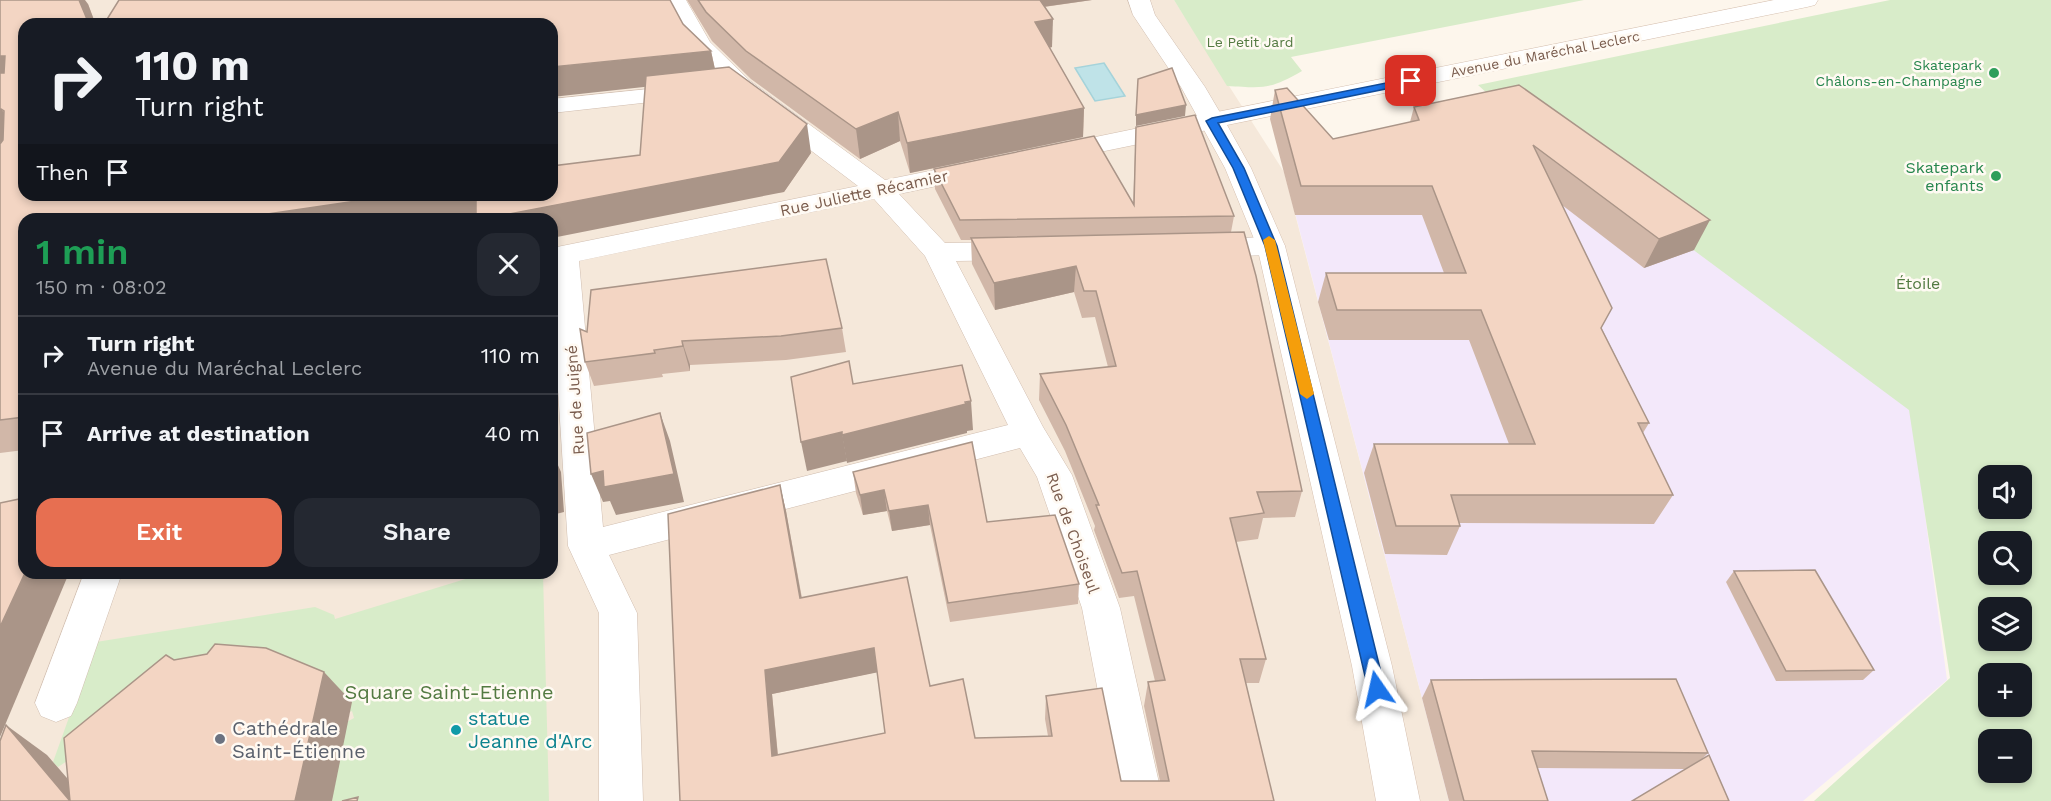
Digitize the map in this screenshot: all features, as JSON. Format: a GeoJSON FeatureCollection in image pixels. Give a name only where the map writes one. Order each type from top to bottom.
{"type":"FeatureCollection","features":[{"type":"Feature","properties":{"kind":"street","name":"Rue de Choiseul"},"geometry":{"type":"LineString","coordinates":[[675,0],[700,46],[741,86],[880,189],[937,252],[1029,433],[1054,475],[1101,608],[1141,801]]}},
{"type":"Feature","properties":{"kind":"street"},"geometry":{"type":"LineString","coordinates":[[1139,0],[1144,15],[1192,87],[1238,168],[1271,246],[1372,666],[1398,801]]}},
{"type":"Feature","properties":{"kind":"street","name":"Avenue du Maréchal Leclerc"},"geometry":{"type":"LineString","coordinates":[[1212,121],[1807,0]]}},
{"type":"Feature","properties":{"kind":"street"},"geometry":{"type":"LineString","coordinates":[[558,105],[741,86]]}},
{"type":"Feature","properties":{"kind":"street"},"geometry":{"type":"LineString","coordinates":[[1037,157],[1212,121]]}},
{"type":"Feature","properties":{"kind":"street","name":"Rue Juliette Récamier"},"geometry":{"type":"LineString","coordinates":[[558,256],[1002,165]]}},
{"type":"Feature","properties":{"kind":"street"},"geometry":{"type":"LineString","coordinates":[[1176,248],[1271,246]]}},
{"type":"Feature","properties":{"kind":"street"},"geometry":{"type":"LineString","coordinates":[[937,252],[1045,250]]}},
{"type":"Feature","properties":{"kind":"street","name":"Rue de Juigné"},"geometry":{"type":"LineString","coordinates":[[558,256],[586,546]]}},
{"type":"Feature","properties":{"kind":"street"},"geometry":{"type":"LineString","coordinates":[[621,801],[618,613],[586,546],[1029,433]]}},
{"type":"Feature","properties":{"kind":"street"},"geometry":{"type":"LineString","coordinates":[[57,703],[101,579]]}},
{"type":"Feature","properties":{"kind":"shaded area"},"geometry":{"type":"Polygon","coordinates":[[[0,0],[1174,0],[1284,172],[1449,801],[0,801],[0,0]]]}},
{"type":"Feature","properties":{"kind":"shaded area"},"geometry":{"type":"Polygon","coordinates":[[[1509,113],[1911,410],[1947,680],[1803,801],[1449,801],[1288,186],[1509,113]]]}},
{"type":"Feature","properties":{"kind":"green space","name":"Le Petit Jard"},"geometry":{"type":"Polygon","coordinates":[[[1174,0],[1584,0],[1291,57],[1302,71],[1274,85],[1250,87],[1227,86],[1174,0]]]}},
{"type":"Feature","properties":{"kind":"green space","name":"Étoile"},"geometry":{"type":"Polygon","coordinates":[[[1890,0],[2051,0],[2051,801],[1814,801],[1950,678],[1909,410],[1509,113],[1478,85],[1890,0]]]}},
{"type":"Feature","properties":{"kind":"green space","name":"Square Saint-Etienne"},"geometry":{"type":"Polygon","coordinates":[[[465,579],[543,579],[549,801],[332,801],[343,724],[354,718],[352,711],[343,715],[99,740],[58,767],[53,762],[96,642],[315,607],[334,615],[335,619],[465,579]]]}},
{"type":"Feature","properties":{"kind":"water"},"geometry":{"type":"Polygon","coordinates":[[[1104,63],[1125,96],[1095,101],[1075,68],[1104,63]]]}},
{"type":"Feature","properties":{"kind":"building"},"geometry":{"type":"Polygon","coordinates":[[[0,0],[79,0],[86,18],[18,18],[18,201],[356,201],[275,213],[18,213],[18,418],[0,420],[0,144],[3,140],[4,111],[0,109],[0,73],[4,73],[5,56],[0,56],[0,0]]]}},
{"type":"Feature","properties":{"kind":"building"},"geometry":{"type":"Polygon","coordinates":[[[119,0],[670,0],[683,24],[711,51],[558,66],[558,18],[108,18],[119,0]]]}},
{"type":"Feature","properties":{"kind":"building"},"geometry":{"type":"Polygon","coordinates":[[[698,0],[1040,0],[1053,19],[1035,22],[1084,108],[907,143],[898,112],[856,129],[746,51],[706,12],[698,0]]]}},
{"type":"Feature","properties":{"kind":"building"},"geometry":{"type":"Polygon","coordinates":[[[729,67],[807,124],[779,162],[514,213],[476,213],[476,201],[558,201],[558,165],[640,155],[646,76],[729,67]]]}},
{"type":"Feature","properties":{"kind":"building"},"geometry":{"type":"Polygon","coordinates":[[[1172,68],[1186,105],[1136,115],[1138,79],[1172,68]]]}},
{"type":"Feature","properties":{"kind":"building"},"geometry":{"type":"Polygon","coordinates":[[[1519,85],[1710,220],[1659,239],[1533,145],[1612,308],[1601,328],[1649,423],[1638,423],[1673,495],[1451,495],[1460,526],[1396,526],[1374,444],[1535,444],[1481,310],[1337,310],[1326,273],[1466,273],[1432,186],[1301,186],[1275,90],[1287,88],[1333,139],[1419,120],[1414,107],[1519,85]]]}},
{"type":"Feature","properties":{"kind":"building"},"geometry":{"type":"Polygon","coordinates":[[[1195,115],[1234,216],[960,220],[934,169],[1094,136],[1134,205],[1136,127],[1195,115]]]}},
{"type":"Feature","properties":{"kind":"building"},"geometry":{"type":"Polygon","coordinates":[[[1244,232],[1256,276],[1302,491],[1257,492],[1264,513],[1230,518],[1266,659],[1240,659],[1274,801],[680,801],[668,514],[780,485],[800,598],[907,577],[930,686],[963,679],[975,738],[1052,736],[1046,696],[1102,688],[1121,781],[1169,781],[1148,682],[1165,680],[1137,571],[1122,573],[1096,505],[1099,505],[1066,425],[1040,374],[1116,366],[1096,291],[1084,291],[1076,266],[994,283],[971,238],[1244,232]],[[874,648],[765,670],[772,756],[885,733],[874,648]]]}},
{"type":"Feature","properties":{"kind":"building"},"geometry":{"type":"Polygon","coordinates":[[[826,259],[842,328],[781,336],[682,341],[683,346],[654,350],[655,353],[585,362],[580,329],[587,332],[591,290],[826,259]]]}},
{"type":"Feature","properties":{"kind":"building"},"geometry":{"type":"Polygon","coordinates":[[[849,361],[853,384],[962,365],[971,401],[842,435],[842,432],[801,442],[791,377],[849,361]]]}},
{"type":"Feature","properties":{"kind":"building"},"geometry":{"type":"Polygon","coordinates":[[[660,413],[674,474],[604,487],[603,471],[591,474],[587,433],[660,413]]]}},
{"type":"Feature","properties":{"kind":"building"},"geometry":{"type":"Polygon","coordinates":[[[972,442],[987,522],[1055,515],[1079,584],[948,603],[928,505],[889,511],[884,490],[860,495],[853,472],[972,442]]]}},
{"type":"Feature","properties":{"kind":"building"},"geometry":{"type":"Polygon","coordinates":[[[18,499],[18,579],[22,579],[0,627],[0,503],[18,499]]]}},
{"type":"Feature","properties":{"kind":"building"},"geometry":{"type":"Polygon","coordinates":[[[1815,570],[1874,670],[1786,671],[1734,571],[1815,570]]]}},
{"type":"Feature","properties":{"kind":"building","name":"Cathédrale Saint-Étienne"},"geometry":{"type":"Polygon","coordinates":[[[215,644],[266,648],[324,672],[295,801],[70,801],[64,738],[166,655],[174,660],[207,654],[215,644]]]}},
{"type":"Feature","properties":{"kind":"building"},"geometry":{"type":"Polygon","coordinates":[[[1676,679],[1708,753],[1532,751],[1548,801],[1464,801],[1431,680],[1676,679]]]}},
{"type":"Feature","properties":{"kind":"building"},"geometry":{"type":"Polygon","coordinates":[[[6,725],[70,801],[0,801],[0,741],[6,725]]]}},
{"type":"Feature","properties":{"kind":"building"},"geometry":{"type":"Polygon","coordinates":[[[1709,755],[1729,801],[1632,801],[1709,755]]]}},
{"type":"Feature","properties":{"kind":"building"},"geometry":{"type":"Polygon","coordinates":[[[358,797],[357,801],[342,801],[358,797]]]}},
{"type":"Feature","properties":{"kind":"slow traffic"},"geometry":{"type":"LineString","coordinates":[[1269,240],[1307,394]]}},
{"type":"Feature","properties":{"kind":"place","name":"Skatepark Châlons-en-Champagne"},"geometry":{"type":"Point","coordinates":[1994,73]}},
{"type":"Feature","properties":{"kind":"place","name":"Skatepark enfants"},"geometry":{"type":"Point","coordinates":[1996,176]}},
{"type":"Feature","properties":{"kind":"place","name":"statue Jeanne d'Arc"},"geometry":{"type":"Point","coordinates":[456,730]}},
{"type":"Feature","properties":{"kind":"place","name":"Cathédrale Saint-Étienne"},"geometry":{"type":"Point","coordinates":[220,739]}},
{"type":"Feature","properties":{"kind":"route"},"geometry":{"type":"LineString","coordinates":[[1377,689],[1271,246],[1238,168],[1212,121],[1411,81]]}}]}
